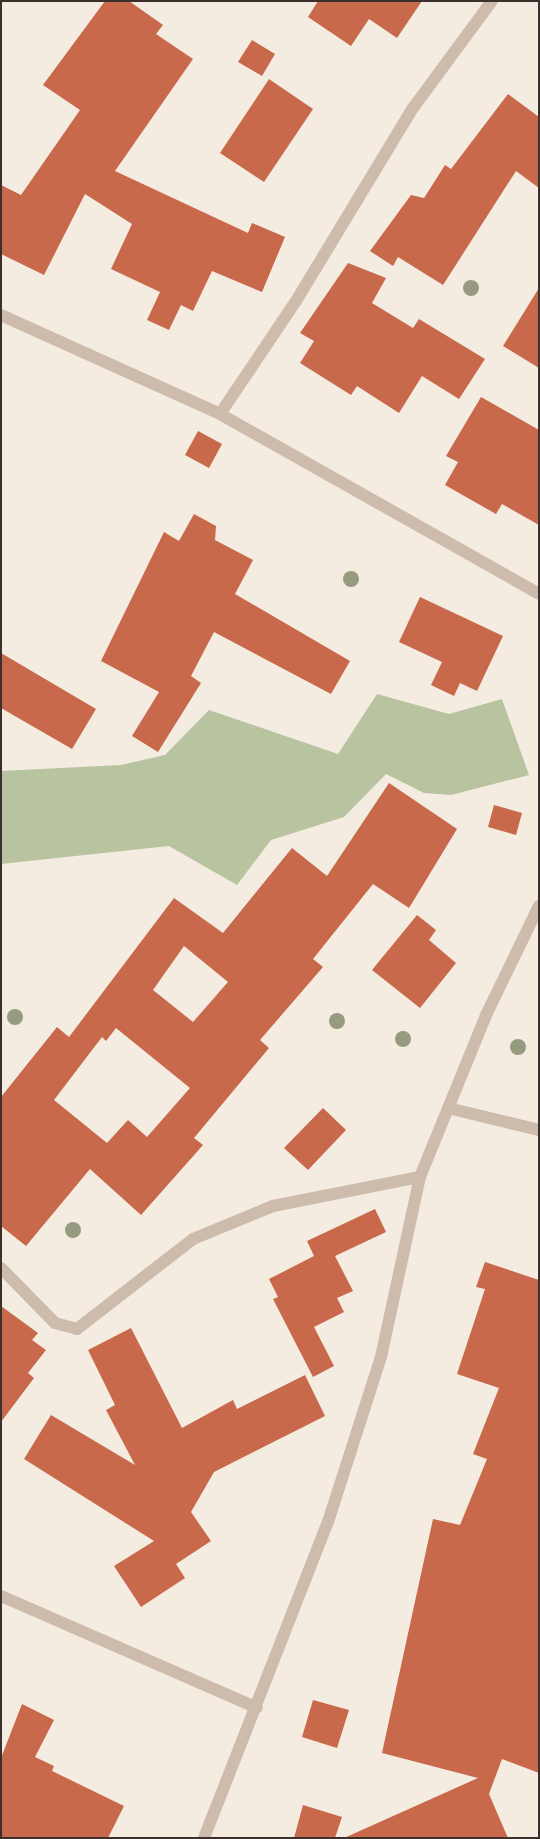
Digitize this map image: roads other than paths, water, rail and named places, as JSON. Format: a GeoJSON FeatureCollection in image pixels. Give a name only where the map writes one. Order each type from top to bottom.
{"type":"FeatureCollection","features":[{"type":"Feature","properties":{"kind":"street"},"geometry":{"type":"LineString","coordinates":[[220,414],[296,301],[414,108],[492,1]]}},
{"type":"Feature","properties":{"kind":"street"},"geometry":{"type":"LineString","coordinates":[[1,315],[220,414],[539,594]]}},
{"type":"Feature","properties":{"kind":"street"},"geometry":{"type":"LineString","coordinates":[[204,1838],[257,1708],[328,1522],[381,1357],[420,1177],[487,1013],[539,906]]}},
{"type":"Feature","properties":{"kind":"street"},"geometry":{"type":"LineString","coordinates":[[448,1108],[539,1130]]}},
{"type":"Feature","properties":{"kind":"street"},"geometry":{"type":"LineString","coordinates":[[1,1268],[55,1323],[77,1329],[193,1239],[273,1206],[420,1177]]}},
{"type":"Feature","properties":{"kind":"street"},"geometry":{"type":"LineString","coordinates":[[1,1596],[257,1708]]}}]}
